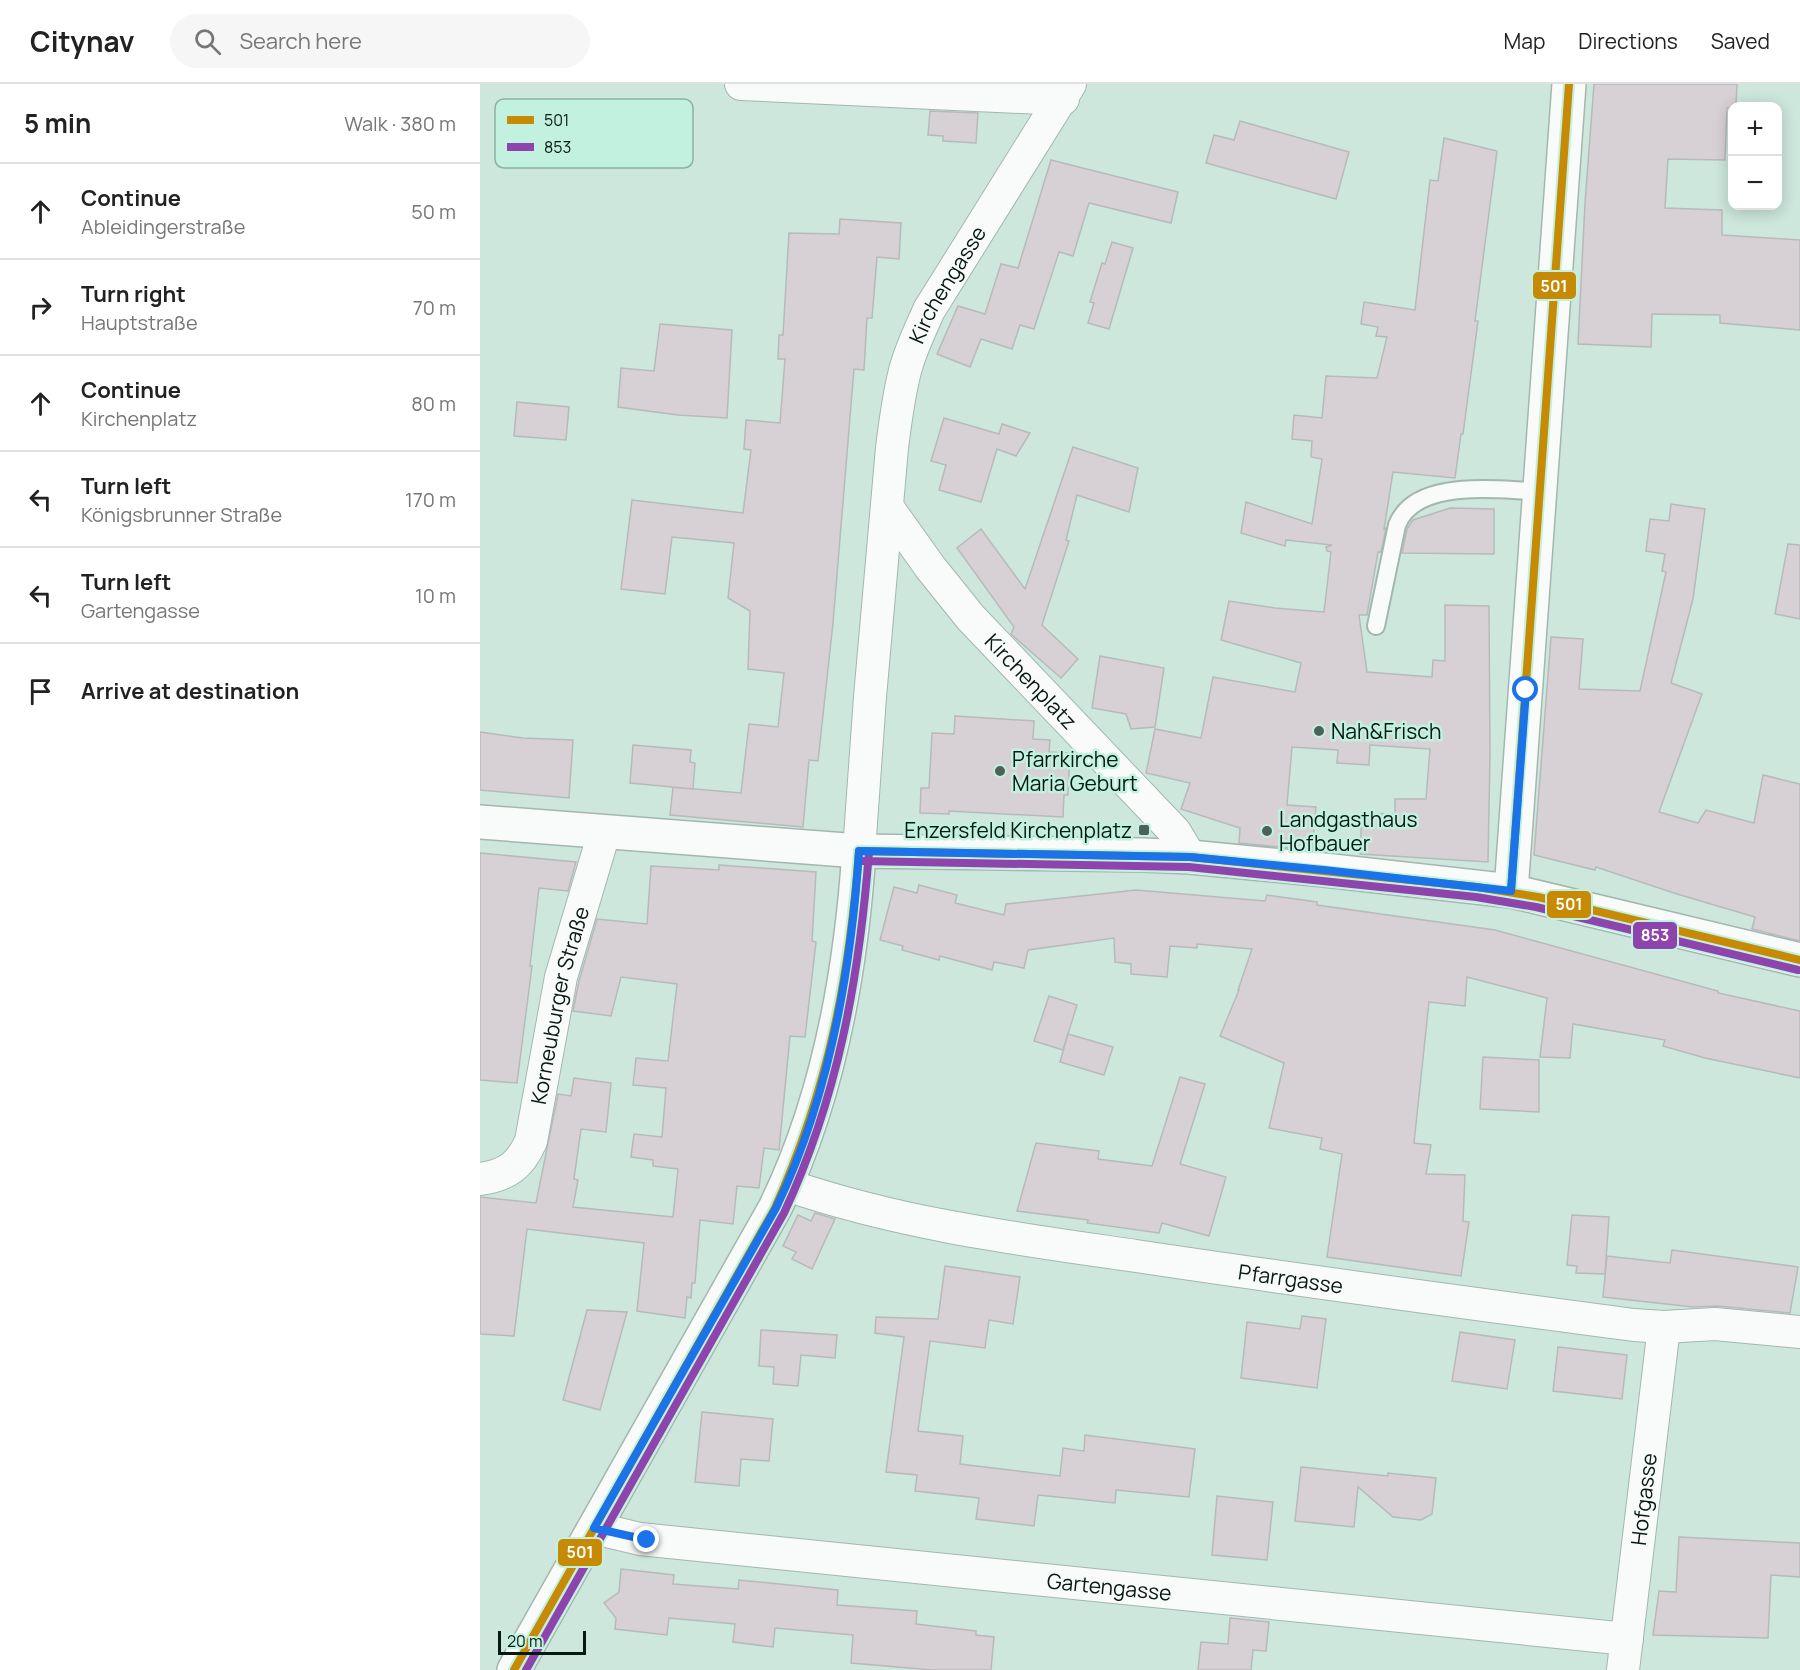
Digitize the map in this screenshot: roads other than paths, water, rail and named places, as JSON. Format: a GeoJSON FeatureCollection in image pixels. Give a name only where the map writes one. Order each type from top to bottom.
{"type":"FeatureCollection","features":[{"type":"Feature","properties":{"kind":"street"},"geometry":{"type":"LineString","coordinates":[[741,84],[1067,92]]}},
{"type":"Feature","properties":{"kind":"street"},"geometry":{"type":"LineString","coordinates":[[1511,891],[1569,84]]}},
{"type":"Feature","properties":{"kind":"street","name":"Kirchengasse"},"geometry":{"type":"LineString","coordinates":[[888,508],[896,411],[913,345],[929,310],[963,253],[1067,92]]}},
{"type":"Feature","properties":{"kind":"street"},"geometry":{"type":"LineString","coordinates":[[514,1670],[776,1208],[811,1120],[834,1035],[847,954],[859,851],[869,707],[888,508]]}},
{"type":"Feature","properties":{"kind":"street","name":"Kirchenplatz"},"geometry":{"type":"LineString","coordinates":[[888,508],[964,610],[1175,832],[1190,857]]}},
{"type":"Feature","properties":{"kind":"street"},"geometry":{"type":"LineString","coordinates":[[480,822],[859,851],[1190,857],[1324,870],[1511,891],[1800,960]]}},
{"type":"Feature","properties":{"kind":"street","name":"Korneuburger Straße"},"geometry":{"type":"LineString","coordinates":[[494,1175],[518,1164],[526,1154],[531,1141],[561,977],[604,833]]}},
{"type":"Feature","properties":{"kind":"street","name":"Pfarrgasse"},"geometry":{"type":"LineString","coordinates":[[787,1185],[836,1202],[973,1232],[1271,1276],[1634,1325],[1664,1327],[1714,1324],[1800,1332]]}},
{"type":"Feature","properties":{"kind":"street","name":"Hofgasse"},"geometry":{"type":"LineString","coordinates":[[1623,1670],[1664,1327]]}},
{"type":"Feature","properties":{"kind":"street","name":"Gartengasse"},"geometry":{"type":"LineString","coordinates":[[594,1528],[640,1539],[1627,1639]]}},
{"type":"Feature","properties":{"kind":"lane"},"geometry":{"type":"LineString","coordinates":[[1376,626],[1397,525],[1404,511],[1412,504],[1454,490],[1541,491]]}},
{"type":"Feature","properties":{"kind":"place","name":"Nah&Frisch"},"geometry":{"type":"Point","coordinates":[1319,731]}},
{"type":"Feature","properties":{"kind":"place","name":"Pfarrkirche Maria Geburt"},"geometry":{"type":"Point","coordinates":[1000,771]}},
{"type":"Feature","properties":{"kind":"place","name":"Enzersfeld Kirchenplatz"},"geometry":{"type":"Point","coordinates":[1144,830]}},
{"type":"Feature","properties":{"kind":"place","name":"Landgasthaus Hofbauer"},"geometry":{"type":"Point","coordinates":[1267,831]}}]}
